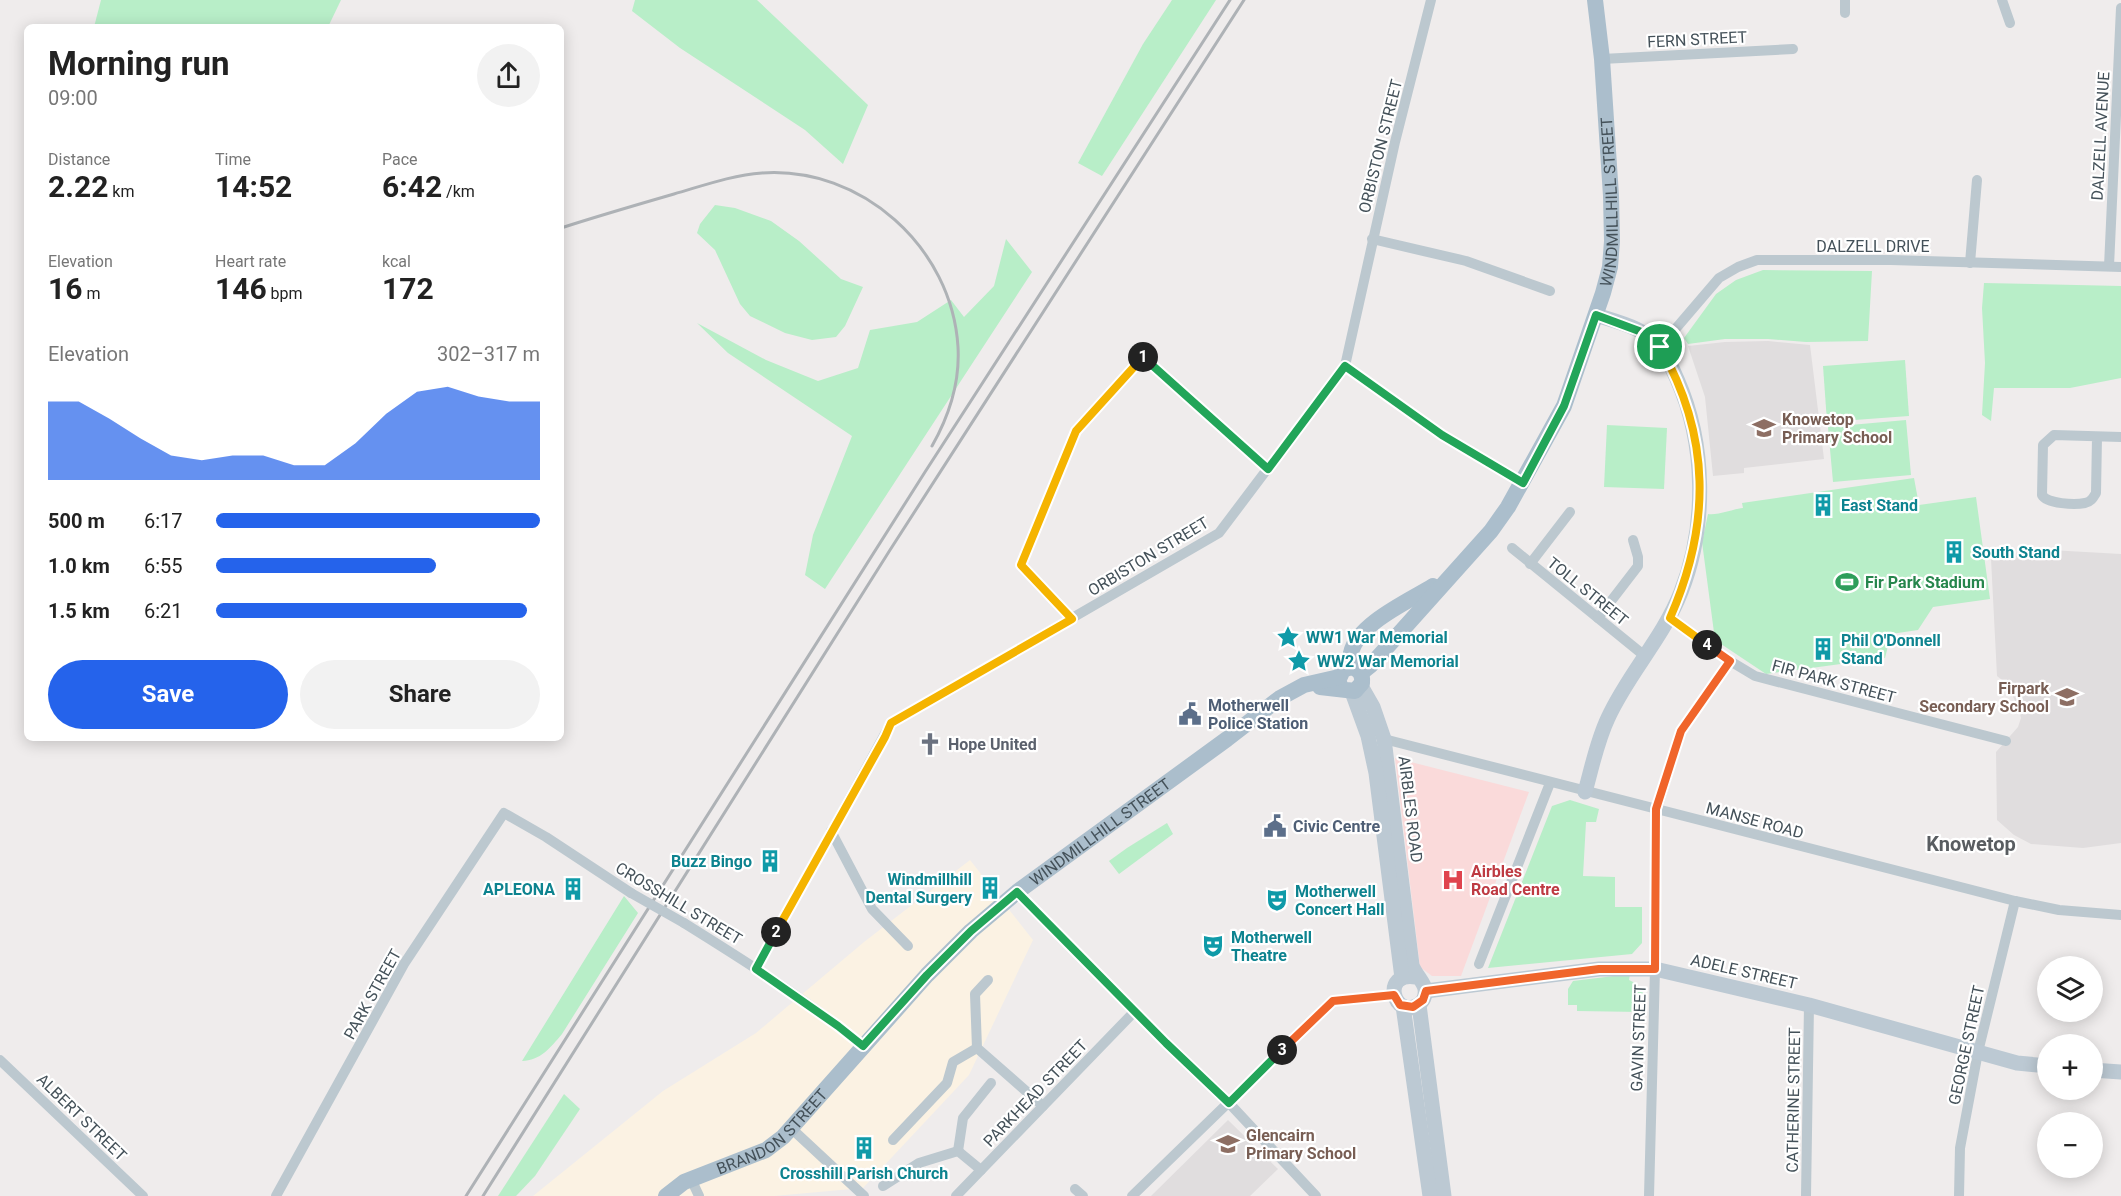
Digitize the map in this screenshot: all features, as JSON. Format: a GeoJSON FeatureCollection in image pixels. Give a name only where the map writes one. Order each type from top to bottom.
{"type":"FeatureCollection","features":[{"type":"Feature","properties":{"kind":"main road","name":"WINDMILLHILL STREET"},"geometry":{"type":"LineString","coordinates":[[863,1046],[956,946],[1017,892],[1280,698],[1304,685],[1351,681],[1371,665],[1491,531],[1523,483],[1564,406],[1610,267],[1612,242],[1610,186],[1602,59],[1595,0]]}},
{"type":"Feature","properties":{"kind":"main road","name":"WINDMILLHILL STREET"},"geometry":{"type":"LineString","coordinates":[[1351,681],[1351,652],[1363,633],[1383,616],[1447,578]]}},
{"type":"Feature","properties":{"kind":"main road","name":"BRANDON STREET"},"geometry":{"type":"LineString","coordinates":[[666,1196],[691,1179],[766,1150],[792,1129],[863,1046]]}},
{"type":"Feature","properties":{"kind":"street","name":"ORBISTON STREET"},"geometry":{"type":"LineString","coordinates":[[756,969],[891,723],[1219,533],[1345,366],[1372,239],[1431,0]]}},
{"type":"Feature","properties":{"kind":"street"},"geometry":{"type":"LineString","coordinates":[[1845,0],[1845,13]]}},
{"type":"Feature","properties":{"kind":"street"},"geometry":{"type":"LineString","coordinates":[[2002,0],[2010,23]]}},
{"type":"Feature","properties":{"kind":"street","name":"DALZELL AVENUE"},"geometry":{"type":"LineString","coordinates":[[2109,266],[2121,8]]}},
{"type":"Feature","properties":{"kind":"street","name":"FERN STREET"},"geometry":{"type":"LineString","coordinates":[[1602,59],[1793,50]]}},
{"type":"Feature","properties":{"kind":"street"},"geometry":{"type":"LineString","coordinates":[[1970,263],[1977,180]]}},
{"type":"Feature","properties":{"kind":"street"},"geometry":{"type":"LineString","coordinates":[[1372,239],[1466,261],[1550,291]]}},
{"type":"Feature","properties":{"kind":"street","name":"DALZELL DRIVE"},"geometry":{"type":"LineString","coordinates":[[1660,347],[1719,278],[1738,267],[1757,260],[1891,260],[2121,267]]}},
{"type":"Feature","properties":{"kind":"street"},"geometry":{"type":"LineString","coordinates":[[1585,792],[1608,717],[1670,618],[1681,592],[1694,549],[1698,526],[1699,485],[1697,453],[1687,404],[1671,365],[1660,347],[1639,331],[1596,315]]}},
{"type":"Feature","properties":{"kind":"street"},"geometry":{"type":"LineString","coordinates":[[1072,619],[1021,565],[1076,431],[1142,357],[1268,469]]}},
{"type":"Feature","properties":{"kind":"street"},"geometry":{"type":"LineString","coordinates":[[1345,366],[1442,435],[1523,483]]}},
{"type":"Feature","properties":{"kind":"street"},"geometry":{"type":"LineString","coordinates":[[2097,437],[2096,494],[2092,500],[2085,503],[2049,502],[2044,499],[2042,495],[2043,445],[2047,439],[2054,435],[2121,437]]}},
{"type":"Feature","properties":{"kind":"street"},"geometry":{"type":"LineString","coordinates":[[1530,564],[1570,512]]}},
{"type":"Feature","properties":{"kind":"street"},"geometry":{"type":"LineString","coordinates":[[1598,618],[1638,566],[1633,540]]}},
{"type":"Feature","properties":{"kind":"street","name":"TOLL STREET"},"geometry":{"type":"LineString","coordinates":[[1512,548],[1646,657]]}},
{"type":"Feature","properties":{"kind":"street","name":"FIR PARK STREET"},"geometry":{"type":"LineString","coordinates":[[1670,618],[1755,676],[2006,741]]}},
{"type":"Feature","properties":{"kind":"street","name":"GAVIN STREET"},"geometry":{"type":"LineString","coordinates":[[1649,1196],[1655,969],[1656,809],[1681,731],[1730,661]]}},
{"type":"Feature","properties":{"kind":"street","name":"AIRBLES ROAD"},"geometry":{"type":"LineString","coordinates":[[1351,681],[1373,707],[1384,739],[1412,965],[1409,977]]}},
{"type":"Feature","properties":{"kind":"street","name":"AIRBLES ROAD"},"geometry":{"type":"LineString","coordinates":[[1351,681],[1368,736],[1376,773],[1409,977]]}},
{"type":"Feature","properties":{"kind":"street","name":"MANSE ROAD"},"geometry":{"type":"LineString","coordinates":[[1384,739],[2015,901],[2059,910],[2121,915]]}},
{"type":"Feature","properties":{"kind":"street"},"geometry":{"type":"LineString","coordinates":[[1479,964],[1550,783]]}},
{"type":"Feature","properties":{"kind":"street","name":"CROSSHILL STREET"},"geometry":{"type":"LineString","coordinates":[[504,813],[756,969],[863,1046]]}},
{"type":"Feature","properties":{"kind":"street","name":"PARK STREET"},"geometry":{"type":"LineString","coordinates":[[276,1196],[404,964],[504,813]]}},
{"type":"Feature","properties":{"kind":"street"},"geometry":{"type":"LineString","coordinates":[[831,831],[872,909],[908,946]]}},
{"type":"Feature","properties":{"kind":"street"},"geometry":{"type":"LineString","coordinates":[[1017,892],[1229,1103],[1316,1196]]}},
{"type":"Feature","properties":{"kind":"street","name":"GEORGE STREET"},"geometry":{"type":"LineString","coordinates":[[1960,1196],[1960,1148],[1978,1052],[2015,901]]}},
{"type":"Feature","properties":{"kind":"street","name":"ADELE STREET"},"geometry":{"type":"LineString","coordinates":[[1422,998],[1599,969],[1655,969],[1809,1005],[2017,1063],[2037,1065]]}},
{"type":"Feature","properties":{"kind":"street"},"geometry":{"type":"LineString","coordinates":[[1409,977],[1396,983],[1430,1196]]}},
{"type":"Feature","properties":{"kind":"street","name":"AIRBLES ROAD"},"geometry":{"type":"LineString","coordinates":[[1409,977],[1422,982],[1444,1196]]}},
{"type":"Feature","properties":{"kind":"street"},"geometry":{"type":"LineString","coordinates":[[988,980],[975,994],[977,1048],[1043,1106]]}},
{"type":"Feature","properties":{"kind":"street"},"geometry":{"type":"LineString","coordinates":[[1132,1196],[1333,1001],[1399,1000],[1413,1007],[1422,998]]}},
{"type":"Feature","properties":{"kind":"street","name":"CATHERINE STREET"},"geometry":{"type":"LineString","coordinates":[[1806,1196],[1809,1005]]}},
{"type":"Feature","properties":{"kind":"street","name":"PARKHEAD STREET"},"geometry":{"type":"LineString","coordinates":[[956,1196],[1135,1011]]}},
{"type":"Feature","properties":{"kind":"street"},"geometry":{"type":"LineString","coordinates":[[893,1140],[947,1083],[953,1062],[977,1048]]}},
{"type":"Feature","properties":{"kind":"street","name":"ALBERT STREET"},"geometry":{"type":"LineString","coordinates":[[0,1060],[142,1196]]}},
{"type":"Feature","properties":{"kind":"street"},"geometry":{"type":"LineString","coordinates":[[2103,1071],[2121,1072]]}},
{"type":"Feature","properties":{"kind":"street"},"geometry":{"type":"LineString","coordinates":[[958,1151],[963,1118],[991,1083]]}},
{"type":"Feature","properties":{"kind":"street"},"geometry":{"type":"LineString","coordinates":[[792,1129],[864,1196]]}},
{"type":"Feature","properties":{"kind":"street"},"geometry":{"type":"LineString","coordinates":[[958,1151],[981,1170]]}},
{"type":"Feature","properties":{"kind":"street"},"geometry":{"type":"LineString","coordinates":[[883,1186],[919,1163],[958,1151]]}},
{"type":"Feature","properties":{"kind":"street"},"geometry":{"type":"LineString","coordinates":[[691,1179],[699,1196]]}},
{"type":"Feature","properties":{"kind":"shaded area","name":"Knowetop Primary School"},"geometry":{"type":"Polygon","coordinates":[[[1768,341],[1810,345],[1824,459],[1744,468],[1744,473],[1713,476],[1705,397],[1688,346],[1768,341]]]}},
{"type":"Feature","properties":{"kind":"shaded area","name":"Firpark Secondary School"},"geometry":{"type":"Polygon","coordinates":[[[2030,549],[2121,554],[2121,843],[2083,848],[2031,844],[2014,835],[1997,820],[1996,752],[2018,727],[2021,718],[2007,684],[1997,676],[1991,559],[2009,560],[2016,553],[2030,549]]]}},
{"type":"Feature","properties":{"kind":"shaded area","name":"Airbles Road Centre"},"geometry":{"type":"Polygon","coordinates":[[[1395,758],[1529,792],[1461,976],[1432,976],[1420,967],[1395,758]]]}},
{"type":"Feature","properties":{"kind":"shaded area"},"geometry":{"type":"Polygon","coordinates":[[[970,860],[1033,940],[969,1075],[863,1188],[774,1196],[533,1196],[663,1091],[756,1033],[864,942],[970,860]]]}},
{"type":"Feature","properties":{"kind":"shaded area","name":"Glencairn Primary School"},"geometry":{"type":"Polygon","coordinates":[[[1228,1120],[1278,1169],[1250,1196],[1151,1196],[1228,1120]]]}},
{"type":"Feature","properties":{"kind":"green space"},"geometry":{"type":"Polygon","coordinates":[[[101,0],[341,0],[329,24],[95,24],[101,0]]]}},
{"type":"Feature","properties":{"kind":"green space"},"geometry":{"type":"Polygon","coordinates":[[[635,0],[757,0],[868,105],[843,164],[805,130],[680,48],[632,11],[635,0]]]}},
{"type":"Feature","properties":{"kind":"green space"},"geometry":{"type":"Polygon","coordinates":[[[1172,0],[1216,0],[1102,176],[1078,163],[1143,44],[1172,0]]]}},
{"type":"Feature","properties":{"kind":"green space"},"geometry":{"type":"Polygon","coordinates":[[[715,205],[735,208],[771,221],[799,241],[841,279],[863,287],[845,326],[836,337],[812,340],[785,333],[750,316],[740,304],[715,250],[697,233],[700,224],[715,205]]]}},
{"type":"Feature","properties":{"kind":"green space"},"geometry":{"type":"Polygon","coordinates":[[[1006,239],[1032,272],[825,589],[805,575],[813,535],[852,436],[728,353],[697,323],[766,360],[818,381],[858,368],[870,330],[917,322],[951,300],[964,317],[994,286],[1006,239]]]}},
{"type":"Feature","properties":{"kind":"green space"},"geometry":{"type":"Polygon","coordinates":[[[1763,270],[1872,271],[1868,341],[1806,342],[1725,339],[1688,344],[1684,338],[1716,294],[1736,280],[1763,270]]]}},
{"type":"Feature","properties":{"kind":"green space"},"geometry":{"type":"Polygon","coordinates":[[[1984,283],[2121,286],[2121,378],[2070,388],[1994,388],[1991,421],[1982,415],[1985,363],[1982,308],[1984,283]]]}},
{"type":"Feature","properties":{"kind":"green space"},"geometry":{"type":"Polygon","coordinates":[[[1905,360],[1909,416],[1827,422],[1823,366],[1905,360]]]}},
{"type":"Feature","properties":{"kind":"green space"},"geometry":{"type":"Polygon","coordinates":[[[1906,420],[1911,475],[1833,482],[1828,427],[1906,420]]]}},
{"type":"Feature","properties":{"kind":"green space"},"geometry":{"type":"Polygon","coordinates":[[[1607,425],[1667,428],[1664,489],[1604,487],[1607,425]]]}},
{"type":"Feature","properties":{"kind":"green space","name":"Fir Park Stadium"},"geometry":{"type":"Polygon","coordinates":[[[1914,478],[1919,505],[1976,497],[1990,599],[1933,607],[1918,630],[1891,634],[1885,658],[1766,674],[1715,640],[1702,542],[1708,514],[1743,508],[1742,503],[1914,478]]]}},
{"type":"Feature","properties":{"kind":"green space"},"geometry":{"type":"Polygon","coordinates":[[[1570,800],[1599,809],[1596,822],[1586,822],[1583,876],[1615,877],[1615,907],[1642,907],[1642,943],[1632,954],[1488,968],[1552,806],[1570,800]]]}},
{"type":"Feature","properties":{"kind":"green space"},"geometry":{"type":"Polygon","coordinates":[[[1167,823],[1173,834],[1119,874],[1109,861],[1167,823]]]}},
{"type":"Feature","properties":{"kind":"green space"},"geometry":{"type":"Polygon","coordinates":[[[624,896],[638,913],[562,1034],[540,1056],[522,1061],[624,896]]]}},
{"type":"Feature","properties":{"kind":"green space"},"geometry":{"type":"Polygon","coordinates":[[[1630,974],[1629,980],[1637,984],[1643,993],[1640,1012],[1577,1011],[1577,1005],[1568,1005],[1568,989],[1573,981],[1630,974]]]}},
{"type":"Feature","properties":{"kind":"green space"},"geometry":{"type":"Polygon","coordinates":[[[564,1094],[580,1109],[535,1176],[516,1196],[498,1196],[564,1094]]]}},
{"type":"Feature","properties":{"kind":"railway"},"geometry":{"type":"LineString","coordinates":[[466,1196],[925,472],[1230,0]]}},
{"type":"Feature","properties":{"kind":"railway"},"geometry":{"type":"LineString","coordinates":[[483,1196],[890,550],[1244,0]]}},
{"type":"Feature","properties":{"kind":"railway"},"geometry":{"type":"LineString","coordinates":[[564,227],[717,181],[762,173],[799,174],[834,183],[866,199],[895,220],[919,246],[939,277],[952,311],[958,347],[957,373],[944,423],[932,446]]}},
{"type":"Feature","properties":{"kind":"place","name":"Knowetop Primary School"},"geometry":{"type":"Point","coordinates":[1764,428]}},
{"type":"Feature","properties":{"kind":"place","name":"East Stand"},"geometry":{"type":"Point","coordinates":[1823,505]}},
{"type":"Feature","properties":{"kind":"place","name":"South Stand"},"geometry":{"type":"Point","coordinates":[1954,552]}},
{"type":"Feature","properties":{"kind":"place","name":"Fir Park Stadium"},"geometry":{"type":"Point","coordinates":[1847,582]}},
{"type":"Feature","properties":{"kind":"place","name":"WW1 War Memorial"},"geometry":{"type":"Point","coordinates":[1288,637]}},
{"type":"Feature","properties":{"kind":"place","name":"Phil O'Donnell Stand"},"geometry":{"type":"Point","coordinates":[1823,649]}},
{"type":"Feature","properties":{"kind":"place","name":"WW2 War Memorial"},"geometry":{"type":"Point","coordinates":[1299,661]}},
{"type":"Feature","properties":{"kind":"place","name":"Firpark Secondary School"},"geometry":{"type":"Point","coordinates":[2067,697]}},
{"type":"Feature","properties":{"kind":"place","name":"Motherwell Police Station"},"geometry":{"type":"Point","coordinates":[1190,714]}},
{"type":"Feature","properties":{"kind":"place","name":"Hope United"},"geometry":{"type":"Point","coordinates":[930,744]}},
{"type":"Feature","properties":{"kind":"place","name":"Civic Centre"},"geometry":{"type":"Point","coordinates":[1275,826]}},
{"type":"Feature","properties":{"kind":"place","name":"Buzz Bingo"},"geometry":{"type":"Point","coordinates":[770,861]}},
{"type":"Feature","properties":{"kind":"place","name":"Airbles Road Centre"},"geometry":{"type":"Point","coordinates":[1453,880]}},
{"type":"Feature","properties":{"kind":"place","name":"Windmillhill Dental Surgery"},"geometry":{"type":"Point","coordinates":[990,888]}},
{"type":"Feature","properties":{"kind":"place","name":"APLEONA"},"geometry":{"type":"Point","coordinates":[573,889]}},
{"type":"Feature","properties":{"kind":"place","name":"Motherwell Concert Hall"},"geometry":{"type":"Point","coordinates":[1277,900]}},
{"type":"Feature","properties":{"kind":"place","name":"Motherwell Theatre"},"geometry":{"type":"Point","coordinates":[1213,946]}},
{"type":"Feature","properties":{"kind":"place","name":"Glencairn Primary School"},"geometry":{"type":"Point","coordinates":[1228,1144]}},
{"type":"Feature","properties":{"kind":"place","name":"Crosshill Parish Church"},"geometry":{"type":"Point","coordinates":[864,1148]}},
{"type":"Feature","properties":{"kind":"district","name":"Knowetop"},"geometry":{"type":"Point","coordinates":[1971,844]}},
{"type":"Feature","properties":{"kind":"route"},"geometry":{"type":"LineString","coordinates":[[1596,315],[1639,331],[1660,347],[1671,365],[1687,404],[1697,453],[1699,485],[1698,526],[1694,549],[1681,592],[1670,618],[1730,661],[1681,731],[1656,809],[1655,969],[1599,969],[1426,991],[1419,1005],[1408,1008],[1400,1005],[1394,995],[1333,1001],[1229,1103],[1166,1043],[1017,892],[971,931],[927,975],[863,1046],[756,969],[891,723],[1072,619],[1021,565],[1076,431],[1142,357],[1268,469],[1345,366],[1442,435],[1523,483],[1564,406],[1596,315]]}}]}
